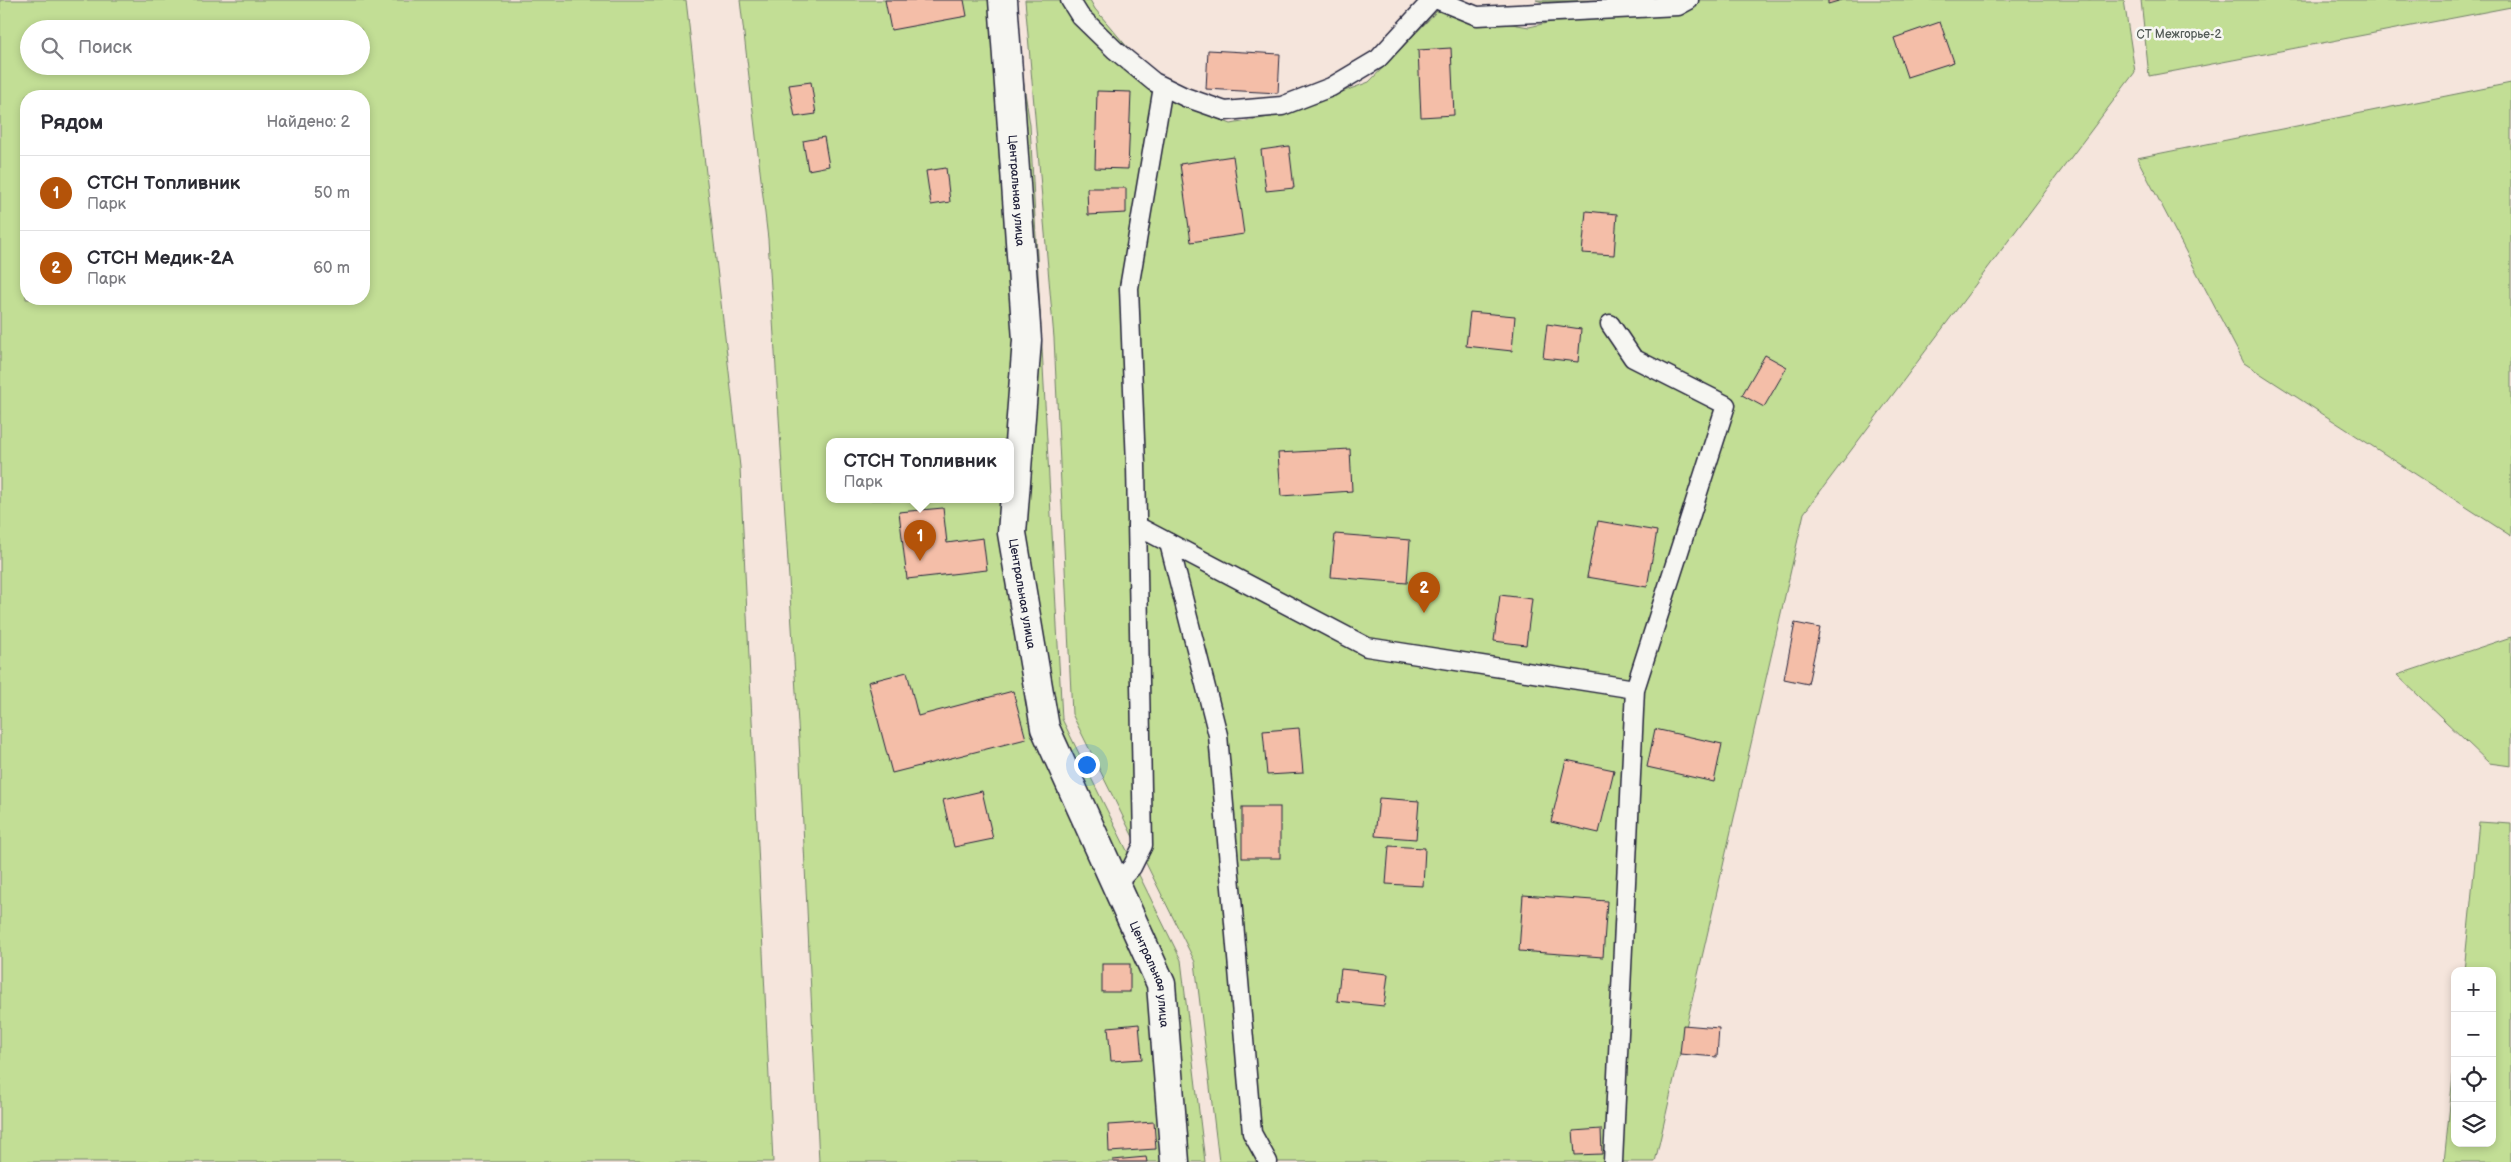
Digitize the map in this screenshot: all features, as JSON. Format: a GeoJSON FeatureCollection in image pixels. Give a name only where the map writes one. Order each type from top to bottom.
{"type":"FeatureCollection","features":[{"type":"Feature","properties":{"kind":"street","name":"Центральная улица"},"geometry":{"type":"LineString","coordinates":[[1004,0],[1027,340],[1012,532],[1045,728],[1161,984],[1176,1162]]}},
{"type":"Feature","properties":{"kind":"lane"},"geometry":{"type":"LineString","coordinates":[[1070,0],[1080,16],[1115,50],[1154,82],[1225,111],[1282,106],[1332,88],[1378,59],[1432,0]]}},
{"type":"Feature","properties":{"kind":"lane"},"geometry":{"type":"LineString","coordinates":[[1438,0],[1477,16],[1678,6],[1689,0]]}},
{"type":"Feature","properties":{"kind":"lane"},"geometry":{"type":"LineString","coordinates":[[1116,884],[1132,867],[1143,846],[1137,526],[1129,288],[1163,86]]}},
{"type":"Feature","properties":{"kind":"lane"},"geometry":{"type":"LineString","coordinates":[[1610,324],[1633,358],[1726,405],[1635,689],[1613,1162]]}},
{"type":"Feature","properties":{"kind":"lane"},"geometry":{"type":"LineString","coordinates":[[1137,526],[1367,647],[1635,689]]}},
{"type":"Feature","properties":{"kind":"lane"},"geometry":{"type":"LineString","coordinates":[[1169,543],[1218,735],[1252,1133],[1268,1162]]}},
{"type":"Feature","properties":{"kind":"green space"},"geometry":{"type":"Polygon","coordinates":[[[0,0],[686,0],[740,467],[773,1162],[0,1162],[0,0]]]}},
{"type":"Feature","properties":{"kind":"green space"},"geometry":{"type":"Polygon","coordinates":[[[740,0],[1011,0],[1030,125],[1062,719],[1181,960],[1205,1162],[819,1162],[799,740],[768,239],[740,0]]]}},
{"type":"Feature","properties":{"kind":"green space"},"geometry":{"type":"Polygon","coordinates":[[[1025,0],[1090,0],[1095,9],[1173,101],[1231,124],[1280,115],[1369,82],[1437,11],[1529,27],[1645,1],[1543,2],[1536,0],[2124,0],[2135,72],[1804,513],[1655,1162],[1219,1162],[1195,962],[1072,714],[1054,338],[1025,0]]]}},
{"type":"Feature","properties":{"kind":"green space","name":"СТ Межгорье-2"},"geometry":{"type":"Polygon","coordinates":[[[2141,0],[2511,0],[2511,7],[2149,76],[2141,0]]]}},
{"type":"Feature","properties":{"kind":"green space"},"geometry":{"type":"Polygon","coordinates":[[[2511,83],[2511,536],[2244,363],[2137,158],[2511,83]]]}},
{"type":"Feature","properties":{"kind":"green space"},"geometry":{"type":"Polygon","coordinates":[[[2511,637],[2511,766],[2489,763],[2397,675],[2511,637]]]}},
{"type":"Feature","properties":{"kind":"green space"},"geometry":{"type":"Polygon","coordinates":[[[2479,822],[2511,824],[2511,1162],[2444,1162],[2451,1095],[2451,1147],[2496,1147],[2496,967],[2464,967],[2479,822]]]}},
{"type":"Feature","properties":{"kind":"building"},"geometry":{"type":"Polygon","coordinates":[[[885,0],[964,0],[967,16],[891,30],[885,0]]]}},
{"type":"Feature","properties":{"kind":"building"},"geometry":{"type":"Polygon","coordinates":[[[1828,0],[1842,0],[1828,4],[1828,0]]]}},
{"type":"Feature","properties":{"kind":"building"},"geometry":{"type":"Polygon","coordinates":[[[1940,22],[1954,62],[1907,77],[1894,38],[1940,22]]]}},
{"type":"Feature","properties":{"kind":"building"},"geometry":{"type":"Polygon","coordinates":[[[1451,48],[1454,115],[1421,117],[1418,50],[1451,48]]]}},
{"type":"Feature","properties":{"kind":"building"},"geometry":{"type":"Polygon","coordinates":[[[1208,50],[1280,54],[1278,93],[1206,89],[1208,50]]]}},
{"type":"Feature","properties":{"kind":"building"},"geometry":{"type":"Polygon","coordinates":[[[811,82],[816,114],[795,117],[789,85],[811,82]]]}},
{"type":"Feature","properties":{"kind":"building"},"geometry":{"type":"Polygon","coordinates":[[[1097,91],[1131,92],[1128,169],[1095,168],[1097,91]]]}},
{"type":"Feature","properties":{"kind":"building"},"geometry":{"type":"Polygon","coordinates":[[[824,137],[829,166],[808,170],[803,141],[824,137]]]}},
{"type":"Feature","properties":{"kind":"building"},"geometry":{"type":"Polygon","coordinates":[[[1289,146],[1294,188],[1266,191],[1261,150],[1289,146]]]}},
{"type":"Feature","properties":{"kind":"building"},"geometry":{"type":"Polygon","coordinates":[[[1233,156],[1244,234],[1191,242],[1180,164],[1233,156]]]}},
{"type":"Feature","properties":{"kind":"building"},"geometry":{"type":"Polygon","coordinates":[[[946,168],[950,202],[931,205],[926,171],[946,168]]]}},
{"type":"Feature","properties":{"kind":"building"},"geometry":{"type":"Polygon","coordinates":[[[1087,188],[1126,188],[1126,213],[1088,215],[1087,188]]]}},
{"type":"Feature","properties":{"kind":"building"},"geometry":{"type":"Polygon","coordinates":[[[1586,211],[1617,214],[1614,255],[1582,253],[1586,211]]]}},
{"type":"Feature","properties":{"kind":"building"},"geometry":{"type":"Polygon","coordinates":[[[1470,312],[1515,316],[1512,351],[1466,346],[1470,312]]]}},
{"type":"Feature","properties":{"kind":"building"},"geometry":{"type":"Polygon","coordinates":[[[1547,324],[1581,329],[1578,362],[1543,358],[1547,324]]]}},
{"type":"Feature","properties":{"kind":"building"},"geometry":{"type":"Polygon","coordinates":[[[1765,355],[1787,367],[1764,407],[1742,395],[1765,355]]]}},
{"type":"Feature","properties":{"kind":"building"},"geometry":{"type":"Polygon","coordinates":[[[1350,449],[1352,491],[1281,496],[1278,453],[1350,449]]]}},
{"type":"Feature","properties":{"kind":"building"},"geometry":{"type":"Polygon","coordinates":[[[943,508],[947,543],[983,538],[987,570],[907,579],[899,512],[943,508]]]}},
{"type":"Feature","properties":{"kind":"building"},"geometry":{"type":"Polygon","coordinates":[[[1598,521],[1657,531],[1647,587],[1587,577],[1598,521]]]}},
{"type":"Feature","properties":{"kind":"building"},"geometry":{"type":"Polygon","coordinates":[[[1335,534],[1410,540],[1407,583],[1331,577],[1335,534]]]}},
{"type":"Feature","properties":{"kind":"building"},"geometry":{"type":"Polygon","coordinates":[[[1500,595],[1532,599],[1526,645],[1494,641],[1500,595]]]}},
{"type":"Feature","properties":{"kind":"building"},"geometry":{"type":"Polygon","coordinates":[[[1795,623],[1820,628],[1808,684],[1784,679],[1795,623]]]}},
{"type":"Feature","properties":{"kind":"building"},"geometry":{"type":"Polygon","coordinates":[[[907,672],[918,716],[1013,691],[1026,739],[892,773],[868,682],[907,672]]]}},
{"type":"Feature","properties":{"kind":"building"},"geometry":{"type":"Polygon","coordinates":[[[1299,728],[1303,773],[1267,775],[1263,731],[1299,728]]]}},
{"type":"Feature","properties":{"kind":"building"},"geometry":{"type":"Polygon","coordinates":[[[1655,729],[1722,744],[1714,782],[1647,767],[1655,729]]]}},
{"type":"Feature","properties":{"kind":"building"},"geometry":{"type":"Polygon","coordinates":[[[1566,760],[1614,770],[1599,833],[1551,822],[1566,760]]]}},
{"type":"Feature","properties":{"kind":"building"},"geometry":{"type":"Polygon","coordinates":[[[982,791],[993,839],[954,847],[943,800],[982,791]]]}},
{"type":"Feature","properties":{"kind":"building"},"geometry":{"type":"Polygon","coordinates":[[[1379,798],[1419,801],[1416,839],[1375,836],[1379,798]]]}},
{"type":"Feature","properties":{"kind":"building"},"geometry":{"type":"Polygon","coordinates":[[[1242,807],[1280,807],[1280,858],[1242,858],[1242,807]]]}},
{"type":"Feature","properties":{"kind":"building"},"geometry":{"type":"Polygon","coordinates":[[[1389,846],[1425,848],[1423,886],[1386,884],[1389,846]]]}},
{"type":"Feature","properties":{"kind":"building"},"geometry":{"type":"Polygon","coordinates":[[[1523,895],[1607,901],[1603,957],[1519,951],[1523,895]]]}},
{"type":"Feature","properties":{"kind":"building"},"geometry":{"type":"Polygon","coordinates":[[[1102,964],[1130,964],[1130,992],[1102,992],[1102,964]]]}},
{"type":"Feature","properties":{"kind":"building"},"geometry":{"type":"Polygon","coordinates":[[[1341,969],[1388,974],[1384,1006],[1337,1001],[1341,969]]]}},
{"type":"Feature","properties":{"kind":"building"},"geometry":{"type":"Polygon","coordinates":[[[1139,1024],[1142,1059],[1111,1061],[1108,1027],[1139,1024]]]}},
{"type":"Feature","properties":{"kind":"building"},"geometry":{"type":"Polygon","coordinates":[[[1683,1025],[1719,1028],[1717,1057],[1680,1054],[1683,1025]]]}},
{"type":"Feature","properties":{"kind":"building"},"geometry":{"type":"Polygon","coordinates":[[[1154,1122],[1156,1149],[1109,1152],[1108,1125],[1154,1122]]]}},
{"type":"Feature","properties":{"kind":"building"},"geometry":{"type":"Polygon","coordinates":[[[1601,1129],[1602,1154],[1575,1155],[1573,1131],[1601,1129]]]}},
{"type":"Feature","properties":{"kind":"building"},"geometry":{"type":"Polygon","coordinates":[[[1146,1157],[1147,1162],[1113,1162],[1113,1160],[1146,1157]]]}},
{"type":"Feature","properties":{"kind":"place","name":"СТСН Топливник"},"geometry":{"type":"Point","coordinates":[920,561]}},
{"type":"Feature","properties":{"kind":"place","name":"СТСН Медик-2А"},"geometry":{"type":"Point","coordinates":[1424,613]}}]}
